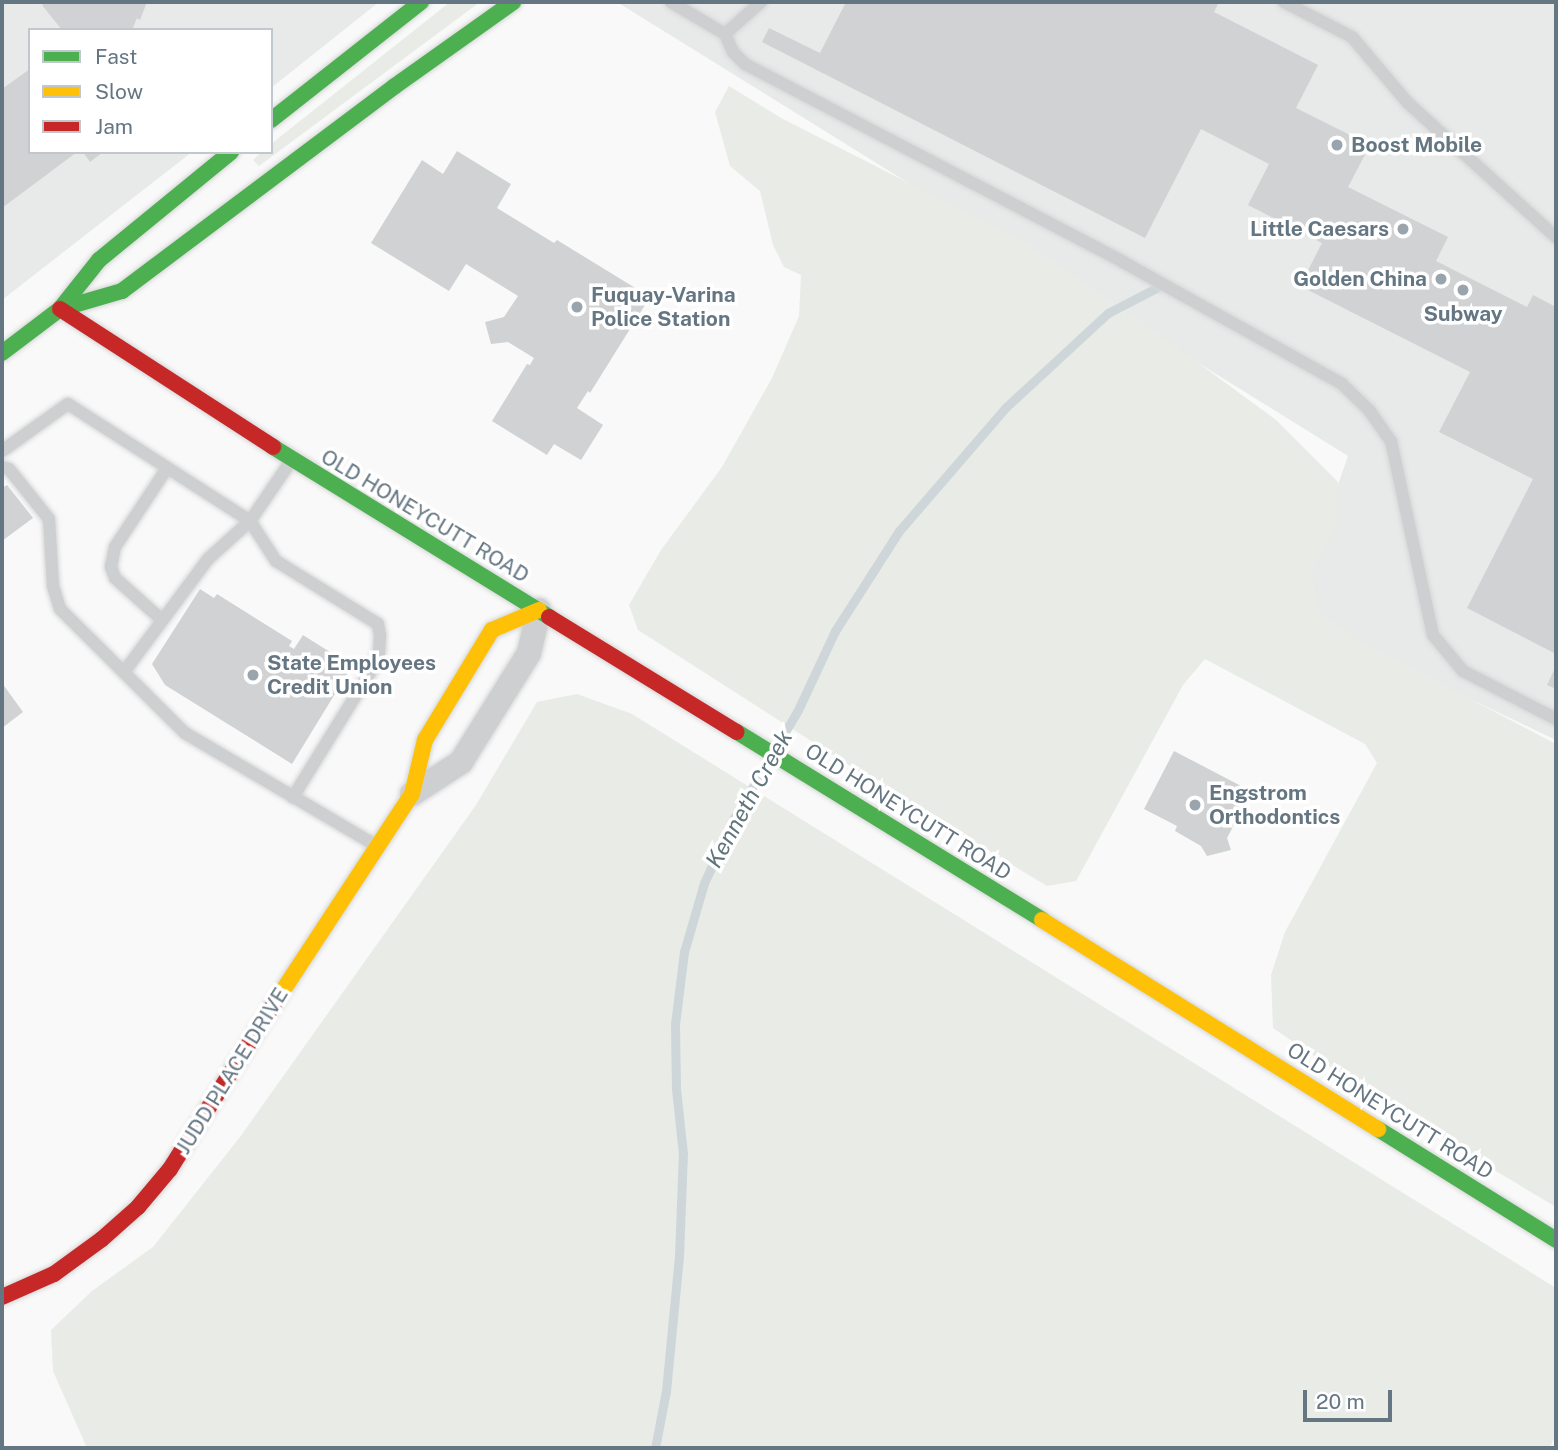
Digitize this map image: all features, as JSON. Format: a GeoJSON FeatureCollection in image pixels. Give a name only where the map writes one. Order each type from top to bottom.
{"type":"FeatureCollection","features":[{"type":"Feature","properties":{"kind":"main road"},"geometry":{"type":"LineString","coordinates":[[273,118],[421,2]]}},
{"type":"Feature","properties":{"kind":"main road"},"geometry":{"type":"LineString","coordinates":[[60,309],[121,291],[394,86],[513,2]]}},
{"type":"Feature","properties":{"kind":"main road"},"geometry":{"type":"LineString","coordinates":[[2,353],[60,309],[99,260],[230,154]]}},
{"type":"Feature","properties":{"kind":"main road","name":"OLD HONEYCUTT ROAD"},"geometry":{"type":"LineString","coordinates":[[60,309],[292,459],[1556,1240]]}},
{"type":"Feature","properties":{"kind":"main road","name":"JUDD PLACE DRIVE"},"geometry":{"type":"LineString","coordinates":[[2,1297],[54,1274],[102,1238],[138,1207],[170,1169],[320,930],[412,794],[425,740],[492,631],[539,610]]}},
{"type":"Feature","properties":{"kind":"street","name":"JUDD PLACE DRIVE"},"geometry":{"type":"LineString","coordinates":[[412,794],[461,762],[529,653],[539,610]]}},
{"type":"Feature","properties":{"kind":"lane"},"geometry":{"type":"LineString","coordinates":[[671,2],[725,34],[733,52],[745,64],[1123,262],[1342,384],[1369,410],[1391,441],[1433,635],[1463,671],[1556,719]]}},
{"type":"Feature","properties":{"kind":"lane"},"geometry":{"type":"LineString","coordinates":[[725,34],[761,2]]}},
{"type":"Feature","properties":{"kind":"lane"},"geometry":{"type":"LineString","coordinates":[[1284,2],[1352,37],[1408,103],[1556,237]]}},
{"type":"Feature","properties":{"kind":"lane"},"geometry":{"type":"LineString","coordinates":[[2,451],[68,404],[250,521],[276,561],[377,624],[380,635],[379,653],[369,674],[293,797]]}},
{"type":"Feature","properties":{"kind":"lane"},"geometry":{"type":"LineString","coordinates":[[124,672],[208,559],[250,521],[292,459]]}},
{"type":"Feature","properties":{"kind":"lane"},"geometry":{"type":"LineString","coordinates":[[2,467],[9,470],[49,519],[53,586],[60,609],[185,733],[377,846]]}},
{"type":"Feature","properties":{"kind":"lane"},"geometry":{"type":"LineString","coordinates":[[162,620],[114,578],[111,556],[167,467]]}},
{"type":"Feature","properties":{"kind":"shaded area"},"geometry":{"type":"Polygon","coordinates":[[[2,2],[379,2],[273,86],[273,28],[28,28],[28,154],[189,154],[2,300],[2,2]]]}},
{"type":"Feature","properties":{"kind":"shaded area"},"geometry":{"type":"Polygon","coordinates":[[[450,2],[480,2],[259,166],[253,160],[260,154],[273,154],[273,142],[450,2]]]}},
{"type":"Feature","properties":{"kind":"shaded area"},"geometry":{"type":"Polygon","coordinates":[[[617,2],[1556,2],[1556,740],[1293,614],[1348,456],[617,2]]]}},
{"type":"Feature","properties":{"kind":"shaded area"},"geometry":{"type":"Polygon","coordinates":[[[729,86],[781,118],[1021,240],[1152,329],[1276,420],[1338,482],[1337,526],[1312,569],[1318,612],[1360,641],[1556,744],[1556,1207],[1395,1111],[1273,1028],[1271,975],[1285,932],[1377,763],[1365,744],[1205,659],[1183,685],[1076,881],[1047,886],[858,771],[638,630],[629,605],[661,550],[722,467],[772,378],[799,316],[801,275],[784,267],[773,245],[760,191],[730,166],[715,112],[729,86]]]}},
{"type":"Feature","properties":{"kind":"shaded area"},"geometry":{"type":"Polygon","coordinates":[[[577,694],[632,714],[1556,1288],[1556,1433],[1550,1448],[87,1448],[53,1371],[51,1330],[92,1291],[153,1247],[240,1137],[476,805],[537,702],[577,694]]]}},
{"type":"Feature","properties":{"kind":"building"},"geometry":{"type":"Polygon","coordinates":[[[46,2],[147,2],[140,20],[137,18],[133,28],[60,28],[42,5],[46,2]]]}},
{"type":"Feature","properties":{"kind":"building"},"geometry":{"type":"Polygon","coordinates":[[[846,2],[1219,2],[1214,12],[1318,65],[1296,108],[1370,145],[1348,187],[1448,237],[1436,261],[1527,307],[1533,295],[1556,307],[1556,654],[1467,608],[1533,479],[1439,432],[1470,372],[1300,286],[1322,243],[1248,205],[1269,164],[1201,129],[1145,238],[762,42],[769,28],[820,53],[846,2]]]}},
{"type":"Feature","properties":{"kind":"building"},"geometry":{"type":"Polygon","coordinates":[[[28,70],[28,154],[74,154],[2,208],[2,89],[28,70]]]}},
{"type":"Feature","properties":{"kind":"building","name":"Fuquay-Varina Police Station"},"geometry":{"type":"Polygon","coordinates":[[[457,151],[511,184],[497,208],[554,243],[557,240],[650,297],[590,393],[588,391],[577,408],[603,425],[581,460],[554,444],[547,455],[492,421],[527,364],[530,365],[534,358],[508,342],[491,344],[485,322],[504,317],[518,296],[466,264],[449,291],[371,243],[422,160],[443,174],[457,151]]]}},
{"type":"Feature","properties":{"kind":"building"},"geometry":{"type":"Polygon","coordinates":[[[84,154],[100,154],[90,162],[84,154]]]}},
{"type":"Feature","properties":{"kind":"building"},"geometry":{"type":"Polygon","coordinates":[[[7,485],[33,518],[2,541],[2,488],[7,485]]]}},
{"type":"Feature","properties":{"kind":"building","name":"State Employees Credit Union"},"geometry":{"type":"Polygon","coordinates":[[[200,589],[214,598],[217,594],[292,641],[289,646],[294,649],[303,635],[352,666],[292,764],[165,685],[152,664],[200,589]]]}},
{"type":"Feature","properties":{"kind":"building"},"geometry":{"type":"Polygon","coordinates":[[[1556,666],[1556,689],[1547,685],[1556,666]]]}},
{"type":"Feature","properties":{"kind":"building"},"geometry":{"type":"Polygon","coordinates":[[[2,683],[23,712],[2,728],[2,683]]]}},
{"type":"Feature","properties":{"kind":"building","name":"Engstrom Orthodontics"},"geometry":{"type":"Polygon","coordinates":[[[1174,751],[1245,788],[1240,798],[1246,802],[1227,838],[1231,850],[1207,856],[1201,846],[1175,831],[1177,826],[1144,809],[1174,751]]]}},
{"type":"Feature","properties":{"kind":"waterway","name":"Kenneth Creek"},"geometry":{"type":"LineString","coordinates":[[775,749],[798,710],[835,631],[899,531],[1005,408],[1108,313],[1158,287]]}},
{"type":"Feature","properties":{"kind":"waterway","name":"Kenneth Creek"},"geometry":{"type":"LineString","coordinates":[[655,1448],[666,1391],[679,1256],[683,1154],[676,1089],[675,1024],[684,952],[704,883],[734,818],[768,761]]}},
{"type":"Feature","properties":{"kind":"traffic: fast"},"geometry":{"type":"LineString","coordinates":[[273,118],[421,2]]}},
{"type":"Feature","properties":{"kind":"traffic: fast"},"geometry":{"type":"LineString","coordinates":[[60,309],[122,291],[395,86],[513,2]]}},
{"type":"Feature","properties":{"kind":"traffic: fast"},"geometry":{"type":"LineString","coordinates":[[2,353],[60,309],[99,260],[229,154]]}},
{"type":"Feature","properties":{"kind":"traffic: fast"},"geometry":{"type":"LineString","coordinates":[[273,447],[549,617]]}},
{"type":"Feature","properties":{"kind":"traffic: fast"},"geometry":{"type":"LineString","coordinates":[[737,732],[1042,920]]}},
{"type":"Feature","properties":{"kind":"traffic: fast"},"geometry":{"type":"LineString","coordinates":[[1378,1129],[1556,1240]]}},
{"type":"Feature","properties":{"kind":"traffic: slow"},"geometry":{"type":"LineString","coordinates":[[274,1004],[412,794],[425,740],[492,630],[539,610]]}},
{"type":"Feature","properties":{"kind":"traffic: slow"},"geometry":{"type":"LineString","coordinates":[[1042,920],[1378,1129]]}},
{"type":"Feature","properties":{"kind":"traffic: jam"},"geometry":{"type":"LineString","coordinates":[[60,309],[273,447]]}},
{"type":"Feature","properties":{"kind":"traffic: jam"},"geometry":{"type":"LineString","coordinates":[[549,617],[737,732]]}},
{"type":"Feature","properties":{"kind":"traffic: jam"},"geometry":{"type":"LineString","coordinates":[[2,1297],[54,1274],[102,1239],[138,1207],[170,1169],[274,1004]]}},
{"type":"Feature","properties":{"kind":"place","name":"Boost Mobile"},"geometry":{"type":"Point","coordinates":[1337,145]}},
{"type":"Feature","properties":{"kind":"place","name":"Little Caesars"},"geometry":{"type":"Point","coordinates":[1403,229]}},
{"type":"Feature","properties":{"kind":"place","name":"Golden China"},"geometry":{"type":"Point","coordinates":[1441,279]}},
{"type":"Feature","properties":{"kind":"place","name":"Subway"},"geometry":{"type":"Point","coordinates":[1463,290]}},
{"type":"Feature","properties":{"kind":"place","name":"Fuquay-Varina Police Station"},"geometry":{"type":"Point","coordinates":[577,307]}},
{"type":"Feature","properties":{"kind":"place","name":"State Employees Credit Union"},"geometry":{"type":"Point","coordinates":[253,675]}},
{"type":"Feature","properties":{"kind":"place","name":"Engstrom Orthodontics"},"geometry":{"type":"Point","coordinates":[1195,805]}}]}
